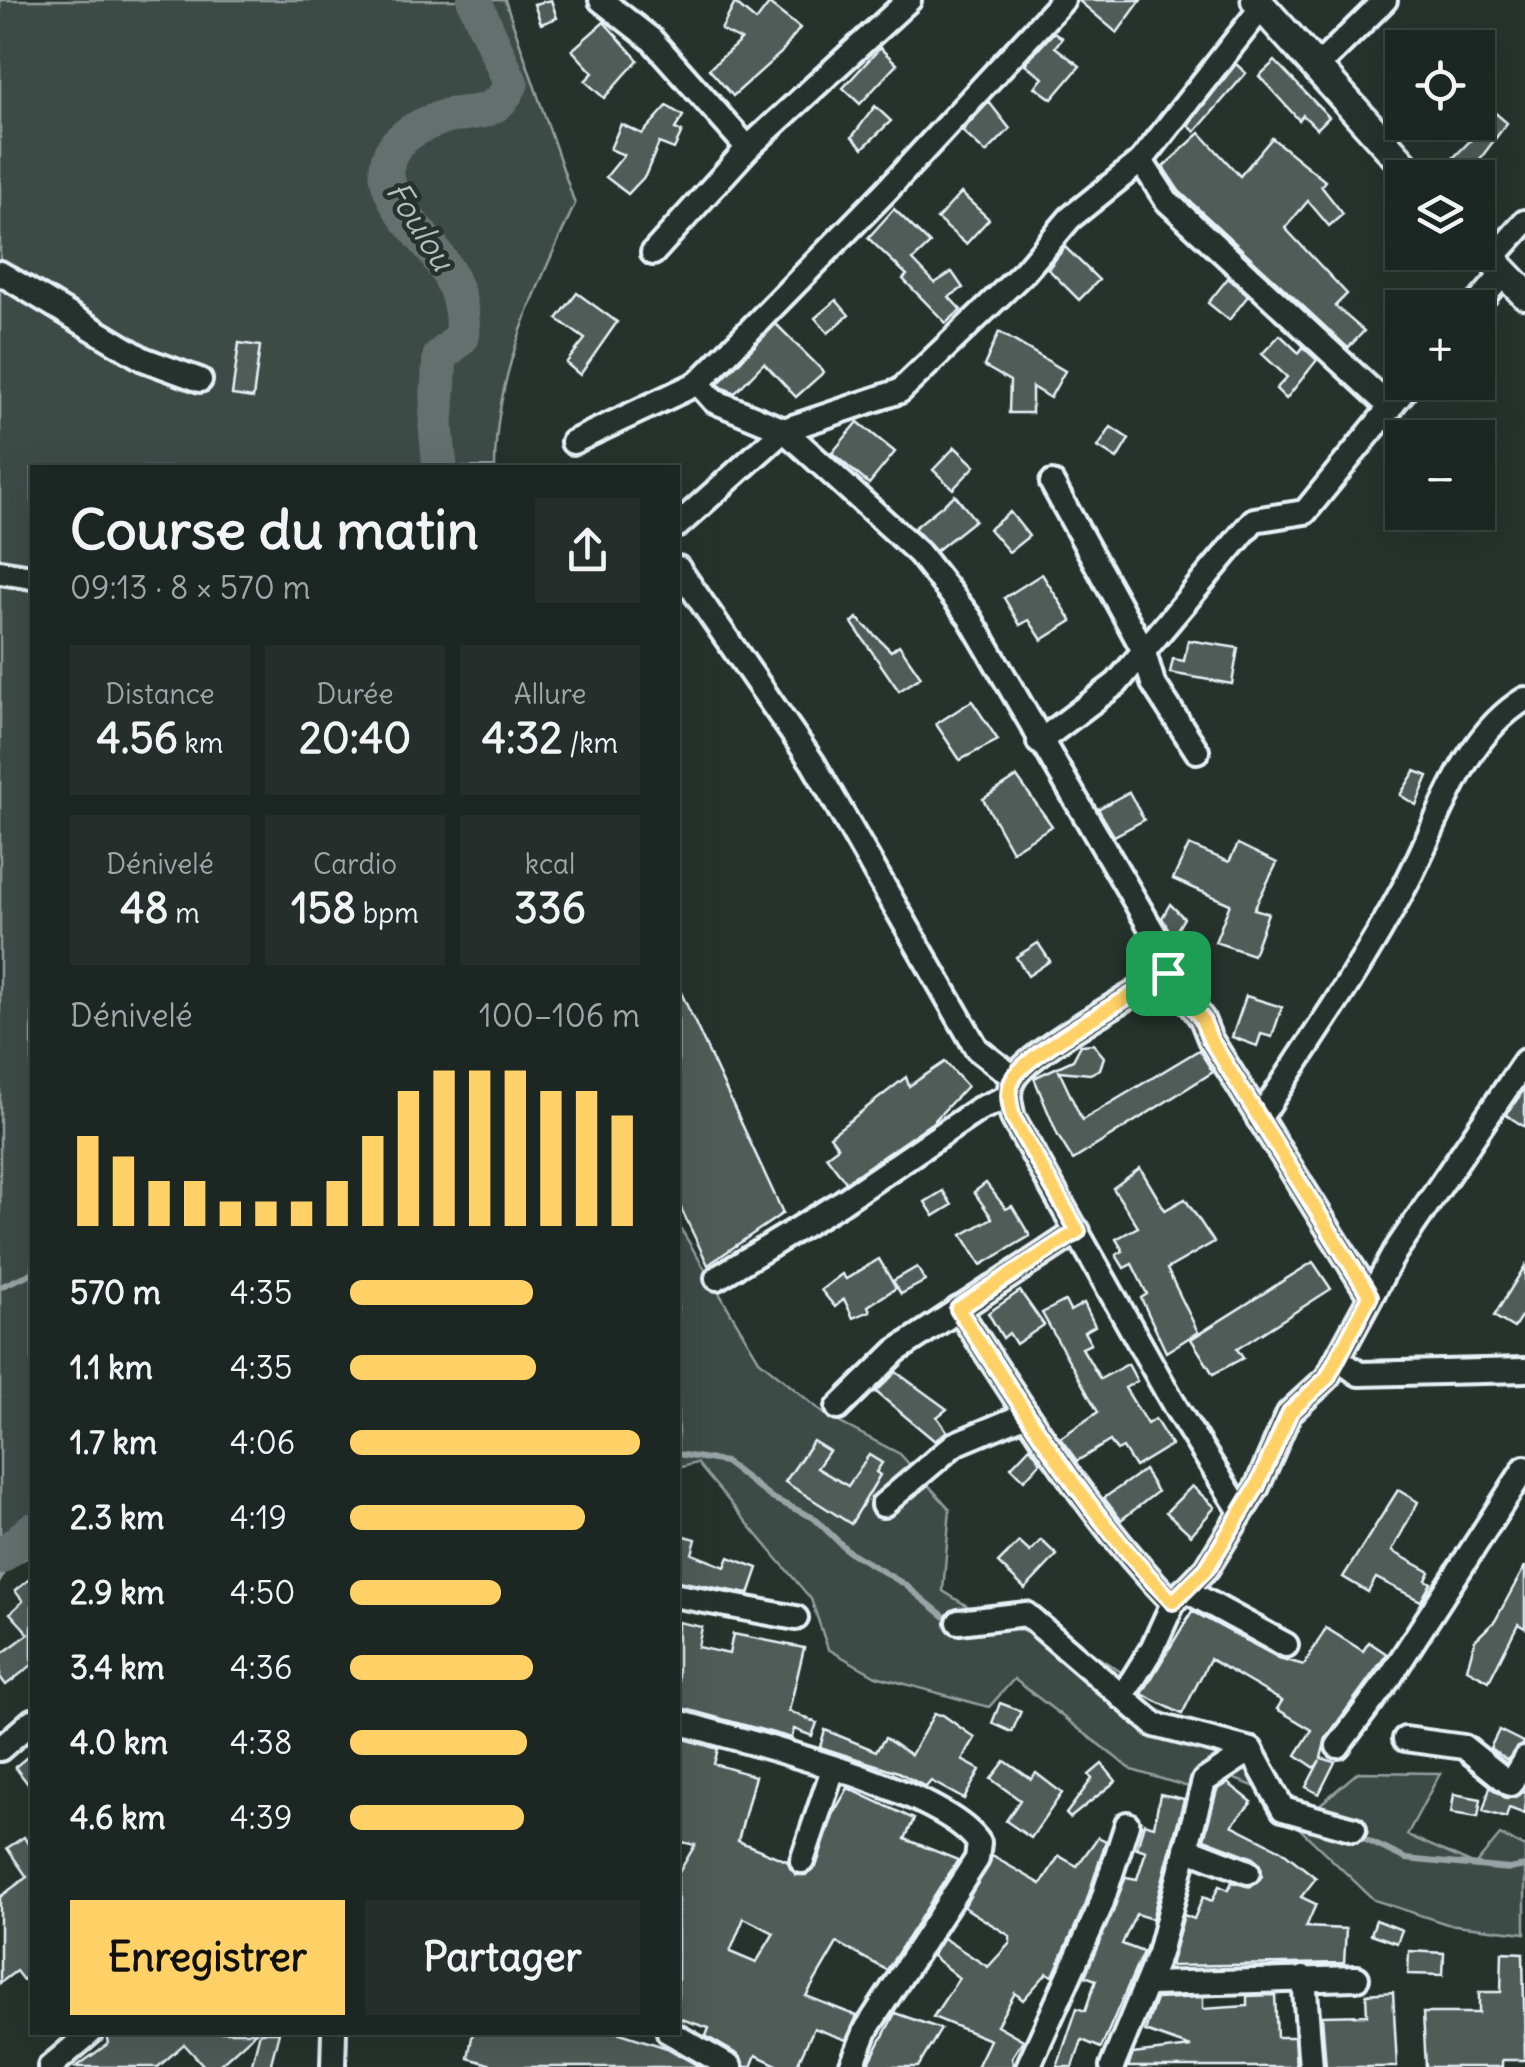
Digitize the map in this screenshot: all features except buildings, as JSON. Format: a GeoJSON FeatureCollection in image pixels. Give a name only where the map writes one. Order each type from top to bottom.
{"type":"FeatureCollection","features":[{"type":"Feature","properties":{"kind":"street"},"geometry":{"type":"LineString","coordinates":[[601,0],[652,40],[748,148]]}},
{"type":"Feature","properties":{"kind":"street"},"geometry":{"type":"LineString","coordinates":[[654,253],[748,148],[910,0]]}},
{"type":"Feature","properties":{"kind":"street"},"geometry":{"type":"LineString","coordinates":[[574,442],[698,383],[886,191],[1063,0]]}},
{"type":"Feature","properties":{"kind":"street"},"geometry":{"type":"LineString","coordinates":[[1317,67],[1385,0]]}},
{"type":"Feature","properties":{"kind":"street"},"geometry":{"type":"LineString","coordinates":[[680,523],[784,430],[900,392],[1025,271],[1070,218],[1141,161],[1259,4],[1400,160]]}},
{"type":"Feature","properties":{"kind":"street"},"geometry":{"type":"LineString","coordinates":[[1141,161],[1167,201],[1391,408]]}},
{"type":"Feature","properties":{"kind":"street"},"geometry":{"type":"LineString","coordinates":[[1495,255],[1525,222]]}},
{"type":"Feature","properties":{"kind":"street"},"geometry":{"type":"LineString","coordinates":[[1495,263],[1525,294]]}},
{"type":"Feature","properties":{"kind":"street"},"geometry":{"type":"LineString","coordinates":[[0,273],[143,359],[200,380]]}},
{"type":"Feature","properties":{"kind":"street"},"geometry":{"type":"LineString","coordinates":[[698,383],[714,401],[784,430],[920,553],[970,618],[1167,956],[1168,973],[1202,1019],[1259,1119],[1370,1296]]}},
{"type":"Feature","properties":{"kind":"street"},"geometry":{"type":"LineString","coordinates":[[1039,742],[1116,683],[1254,520],[1304,512],[1397,400]]}},
{"type":"Feature","properties":{"kind":"street"},"geometry":{"type":"LineString","coordinates":[[1052,483],[1143,649],[1153,683],[1196,751]]}},
{"type":"Feature","properties":{"kind":"street"},"geometry":{"type":"LineString","coordinates":[[680,571],[813,763],[978,1049],[1011,1087],[1013,1118],[1176,1408],[1240,1510]]}},
{"type":"Feature","properties":{"kind":"street"},"geometry":{"type":"LineString","coordinates":[[0,572],[30,578]]}},
{"type":"Feature","properties":{"kind":"street"},"geometry":{"type":"LineString","coordinates":[[1259,1119],[1315,1038],[1406,884],[1447,795],[1500,715],[1525,699]]}},
{"type":"Feature","properties":{"kind":"street"},"geometry":{"type":"LineString","coordinates":[[716,1278],[842,1202],[1011,1087],[1038,1055],[1168,973]]}},
{"type":"Feature","properties":{"kind":"street"},"geometry":{"type":"LineString","coordinates":[[1122,1697],[1179,1596],[1207,1568],[1257,1486],[1290,1412],[1327,1378],[1423,1206],[1525,1061]]}},
{"type":"Feature","properties":{"kind":"street"},"geometry":{"type":"LineString","coordinates":[[838,1408],[896,1351],[1078,1231]]}},
{"type":"Feature","properties":{"kind":"street"},"geometry":{"type":"LineString","coordinates":[[958,1309],[1123,1549],[1179,1596],[1286,1645]]}},
{"type":"Feature","properties":{"kind":"street"},"geometry":{"type":"LineString","coordinates":[[1338,1359],[1359,1374],[1525,1370]]}},
{"type":"Feature","properties":{"kind":"street"},"geometry":{"type":"LineString","coordinates":[[883,1505],[955,1444],[1027,1414]]}},
{"type":"Feature","properties":{"kind":"street"},"geometry":{"type":"LineString","coordinates":[[1338,1746],[1390,1677],[1525,1468]]}},
{"type":"Feature","properties":{"kind":"street"},"geometry":{"type":"LineString","coordinates":[[680,1596],[796,1618]]}},
{"type":"Feature","properties":{"kind":"street"},"geometry":{"type":"LineString","coordinates":[[958,1622],[1026,1614],[1155,1725],[1250,1750],[1282,1808],[1354,1829]]}},
{"type":"Feature","properties":{"kind":"street"},"geometry":{"type":"LineString","coordinates":[[0,1750],[30,1722]]}},
{"type":"Feature","properties":{"kind":"street"},"geometry":{"type":"LineString","coordinates":[[680,1723],[907,1796],[971,1830],[979,1843],[978,1859],[888,1993],[850,2067]]}},
{"type":"Feature","properties":{"kind":"street"},"geometry":{"type":"LineString","coordinates":[[1405,1739],[1464,1747],[1510,1784],[1525,1759]]}},
{"type":"Feature","properties":{"kind":"street"},"geometry":{"type":"LineString","coordinates":[[1112,2067],[1148,1984],[1204,1781],[1250,1750]]}},
{"type":"Feature","properties":{"kind":"street"},"geometry":{"type":"LineString","coordinates":[[802,1861],[833,1769]]}},
{"type":"Feature","properties":{"kind":"street"},"geometry":{"type":"LineString","coordinates":[[1028,2067],[1101,1905],[1127,1824]]}},
{"type":"Feature","properties":{"kind":"street"},"geometry":{"type":"LineString","coordinates":[[1186,1848],[1248,1872]]}},
{"type":"Feature","properties":{"kind":"street"},"geometry":{"type":"LineString","coordinates":[[1304,1978],[1311,2067]]}},
{"type":"Feature","properties":{"kind":"street"},"geometry":{"type":"LineString","coordinates":[[1148,1984],[1357,1978]]}},
{"type":"Feature","properties":{"kind":"street"},"geometry":{"type":"LineString","coordinates":[[50,2067],[87,2035]]}},
{"type":"Feature","properties":{"kind":"street"},"geometry":{"type":"LineString","coordinates":[[333,2067],[334,2035]]}},
{"type":"Feature","properties":{"kind":"street"},"geometry":{"type":"LineString","coordinates":[[674,2035],[730,2067]]}},
{"type":"Feature","properties":{"kind":"shaded area"},"geometry":{"type":"Polygon","coordinates":[[[0,0],[505,0],[575,204],[520,332],[502,398],[495,465],[30,465],[30,1555],[6,1571],[0,1581],[0,0]]]}},
{"type":"Feature","properties":{"kind":"shaded area"},"geometry":{"type":"Polygon","coordinates":[[[680,1227],[759,1360],[827,1416],[900,1454],[950,1509],[943,1591],[993,1622],[1033,1615],[1124,1674],[1117,1686],[1172,1717],[1230,1738],[1310,1813],[1358,1772],[1440,1773],[1407,1835],[1475,1865],[1500,1835],[1525,1847],[1525,1933],[1447,1924],[1374,1900],[1256,1787],[1219,1773],[1195,1789],[1132,1770],[1014,1679],[989,1707],[876,1676],[828,1649],[811,1599],[697,1463],[680,1467],[680,1227]]]}},
{"type":"Feature","properties":{"kind":"waterway","name":"Foulou"},"geometry":{"type":"LineString","coordinates":[[440,465],[436,426],[440,357],[462,337],[460,306],[451,278],[391,191],[388,160],[407,135],[447,116],[490,108],[501,100],[511,84],[474,0]]}},
{"type":"Feature","properties":{"kind":"waterway"},"geometry":{"type":"LineString","coordinates":[[0,1287],[30,1274]]}},
{"type":"Feature","properties":{"kind":"waterway"},"geometry":{"type":"LineString","coordinates":[[680,1454],[725,1462],[772,1498],[814,1518],[848,1551],[904,1584],[955,1625]]}},
{"type":"Feature","properties":{"kind":"waterway","name":"Foulou"},"geometry":{"type":"LineString","coordinates":[[0,1557],[30,1532]]}},
{"type":"Feature","properties":{"kind":"waterway"},"geometry":{"type":"LineString","coordinates":[[982,1630],[1016,1627],[1033,1631]]}},
{"type":"Feature","properties":{"kind":"waterway"},"geometry":{"type":"LineString","coordinates":[[1358,1836],[1406,1859],[1509,1869],[1525,1866]]}},
{"type":"Feature","properties":{"kind":"route"},"geometry":{"type":"LineString","coordinates":[[1168,973],[1202,1019],[1210,1039],[1370,1296],[1327,1378],[1290,1412],[1257,1486],[1207,1568],[1173,1602],[1134,1563],[1070,1479],[958,1309],[1078,1231],[1013,1118],[1008,1097],[1013,1078],[1038,1055],[1168,973]]}}]}
